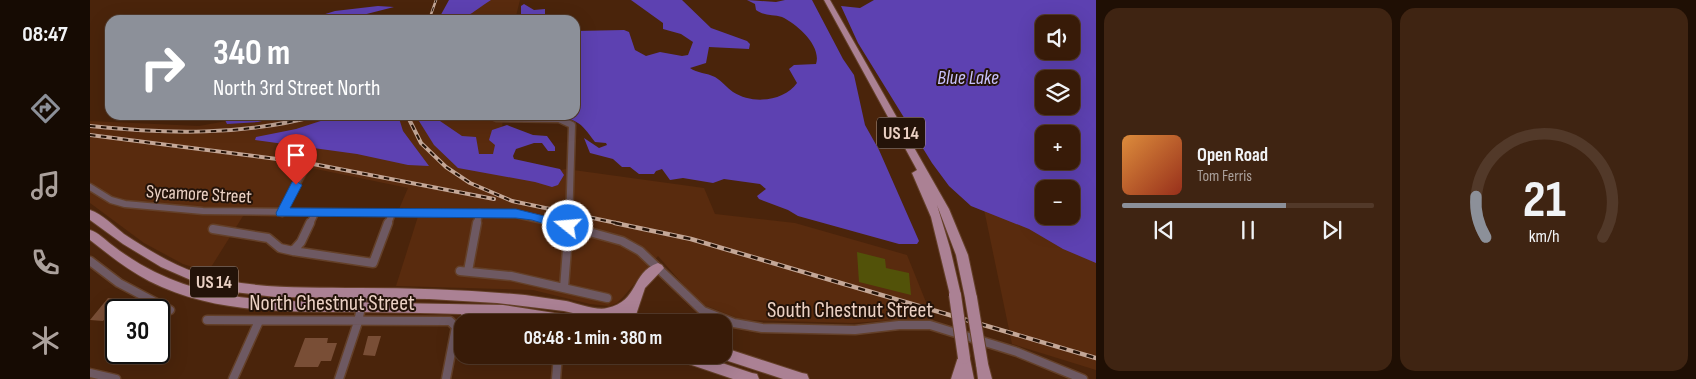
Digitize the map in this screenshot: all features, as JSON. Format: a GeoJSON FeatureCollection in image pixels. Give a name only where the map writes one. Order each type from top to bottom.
{"type":"FeatureCollection","features":[{"type":"Feature","properties":{"kind":"main road","name":"US 14"},"geometry":{"type":"LineString","coordinates":[[820,0],[929,197],[939,224],[955,295],[964,358],[958,379]]}},
{"type":"Feature","properties":{"kind":"main road","name":"US 14"},"geometry":{"type":"LineString","coordinates":[[827,0],[944,209],[962,255],[985,379]]}},
{"type":"Feature","properties":{"kind":"main road","name":"US 14"},"geometry":{"type":"LineString","coordinates":[[90,214],[146,254],[176,269],[213,282],[277,292],[490,296],[543,303],[596,314]]}},
{"type":"Feature","properties":{"kind":"main road","name":"US 14"},"geometry":{"type":"LineString","coordinates":[[90,234],[116,255],[150,277],[203,297],[246,305],[503,310],[534,314]]}},
{"type":"Feature","properties":{"kind":"main road"},"geometry":{"type":"LineString","coordinates":[[631,314],[634,298],[646,276],[658,268]]}},
{"type":"Feature","properties":{"kind":"main road"},"geometry":{"type":"LineString","coordinates":[[607,314],[619,312],[634,298]]}},
{"type":"Feature","properties":{"kind":"main road"},"geometry":{"type":"LineString","coordinates":[[424,308],[470,314]]}},
{"type":"Feature","properties":{"kind":"main road"},"geometry":{"type":"LineString","coordinates":[[732,356],[802,379]]}},
{"type":"Feature","properties":{"kind":"main road"},"geometry":{"type":"LineString","coordinates":[[964,358],[967,379]]}},
{"type":"Feature","properties":{"kind":"main road"},"geometry":{"type":"LineString","coordinates":[[706,364],[752,379]]}},
{"type":"Feature","properties":{"kind":"street"},"geometry":{"type":"LineString","coordinates":[[563,120],[571,123],[573,133],[570,214],[564,288]]}},
{"type":"Feature","properties":{"kind":"street"},"geometry":{"type":"LineString","coordinates":[[282,213],[303,172]]}},
{"type":"Feature","properties":{"kind":"street","name":"Sycamore Street"},"geometry":{"type":"LineString","coordinates":[[90,187],[111,200],[139,206],[203,211],[524,214],[622,241],[640,251],[658,268]]}},
{"type":"Feature","properties":{"kind":"street"},"geometry":{"type":"LineString","coordinates":[[293,251],[301,242],[315,213]]}},
{"type":"Feature","properties":{"kind":"street"},"geometry":{"type":"LineString","coordinates":[[213,229],[268,238],[280,248],[293,251],[373,263],[392,213]]}},
{"type":"Feature","properties":{"kind":"street"},"geometry":{"type":"LineString","coordinates":[[479,213],[464,271],[493,273],[607,298]]}},
{"type":"Feature","properties":{"kind":"street"},"geometry":{"type":"LineString","coordinates":[[90,261],[119,283],[149,299]]}},
{"type":"Feature","properties":{"kind":"street","name":"South Chestnut Street"},"geometry":{"type":"LineString","coordinates":[[658,268],[689,300],[703,311],[734,323],[762,328],[855,330],[899,325],[930,325],[1017,352],[1083,379]]}},
{"type":"Feature","properties":{"kind":"street"},"geometry":{"type":"LineString","coordinates":[[339,379],[358,322],[364,293]]}},
{"type":"Feature","properties":{"kind":"street","name":"North Chestnut Street"},"geometry":{"type":"LineString","coordinates":[[207,320],[258,322],[450,321],[456,327],[446,379]]}},
{"type":"Feature","properties":{"kind":"street"},"geometry":{"type":"LineString","coordinates":[[232,379],[258,322]]}},
{"type":"Feature","properties":{"kind":"street"},"geometry":{"type":"LineString","coordinates":[[556,379],[557,364]]}},
{"type":"Feature","properties":{"kind":"street"},"geometry":{"type":"LineString","coordinates":[[90,373],[116,379]]}},
{"type":"Feature","properties":{"kind":"shaded area"},"geometry":{"type":"Polygon","coordinates":[[[477,0],[520,0],[516,15],[452,15],[477,0]]]}},
{"type":"Feature","properties":{"kind":"shaded area"},"geometry":{"type":"Polygon","coordinates":[[[232,120],[503,120],[500,161],[543,174],[566,169],[704,188],[715,214],[795,223],[907,255],[934,322],[914,319],[852,323],[742,320],[732,316],[732,314],[727,314],[699,303],[658,256],[624,296],[617,303],[609,306],[590,304],[533,290],[396,286],[420,210],[399,209],[408,188],[311,168],[284,217],[243,216],[208,272],[183,264],[144,243],[90,203],[90,121],[199,126],[232,120]]]}},
{"type":"Feature","properties":{"kind":"shaded area"},"geometry":{"type":"Polygon","coordinates":[[[980,190],[1035,212],[1035,225],[1075,225],[1096,231],[1096,370],[1012,344],[980,190]]]}},
{"type":"Feature","properties":{"kind":"shaded area"},"geometry":{"type":"Polygon","coordinates":[[[857,252],[885,259],[886,268],[909,273],[911,295],[859,282],[857,252]]]}},
{"type":"Feature","properties":{"kind":"water"},"geometry":{"type":"Polygon","coordinates":[[[449,0],[491,0],[469,15],[441,15],[449,0]]]}},
{"type":"Feature","properties":{"kind":"water"},"geometry":{"type":"Polygon","coordinates":[[[631,0],[682,0],[711,28],[747,41],[750,44],[749,49],[709,47],[706,63],[690,68],[715,77],[741,96],[759,100],[768,99],[784,94],[797,83],[789,69],[794,65],[816,64],[817,57],[812,43],[801,30],[782,17],[759,12],[756,10],[755,4],[747,0],[776,2],[812,0],[843,59],[854,75],[865,125],[879,150],[919,241],[917,244],[899,244],[798,216],[788,210],[759,199],[757,196],[766,189],[760,184],[724,179],[713,183],[683,178],[670,180],[662,169],[654,174],[639,174],[630,167],[622,167],[613,159],[590,153],[584,138],[599,148],[607,145],[606,143],[595,142],[581,125],[572,120],[580,120],[580,31],[624,30],[629,32],[635,50],[646,56],[660,52],[682,56],[688,55],[693,42],[681,34],[663,29],[663,23],[631,0]]]}},
{"type":"Feature","properties":{"kind":"water","name":"Blue Lake"},"geometry":{"type":"Polygon","coordinates":[[[874,0],[1096,0],[1096,263],[1063,249],[1029,229],[971,206],[949,186],[932,163],[858,43],[841,6],[860,8],[874,0]]]}},
{"type":"Feature","properties":{"kind":"water"},"geometry":{"type":"Polygon","coordinates":[[[524,4],[534,10],[545,9],[545,15],[521,15],[521,6],[524,4]]]}},
{"type":"Feature","properties":{"kind":"water"},"geometry":{"type":"Polygon","coordinates":[[[378,6],[394,7],[363,15],[322,15],[335,11],[378,6]]]}},
{"type":"Feature","properties":{"kind":"water"},"geometry":{"type":"Polygon","coordinates":[[[225,120],[266,120],[258,122],[227,124],[225,120]]]}},
{"type":"Feature","properties":{"kind":"water"},"geometry":{"type":"Polygon","coordinates":[[[324,120],[400,120],[403,131],[429,166],[408,165],[357,154],[255,140],[256,137],[296,129],[324,120]]]}},
{"type":"Feature","properties":{"kind":"water"},"geometry":{"type":"Polygon","coordinates":[[[438,120],[462,136],[476,137],[479,154],[493,154],[495,145],[489,140],[492,130],[507,125],[533,135],[547,136],[555,147],[555,151],[548,151],[542,143],[534,143],[516,149],[513,156],[514,159],[560,169],[564,175],[558,185],[552,187],[535,182],[458,168],[434,145],[419,121],[438,120]]]}},
{"type":"Feature","properties":{"kind":"building"},"geometry":{"type":"Polygon","coordinates":[[[105,302],[105,319],[103,321],[90,320],[105,302]]]}},
{"type":"Feature","properties":{"kind":"building"},"geometry":{"type":"Polygon","coordinates":[[[368,336],[381,336],[375,356],[363,355],[368,336]]]}},
{"type":"Feature","properties":{"kind":"building"},"geometry":{"type":"Polygon","coordinates":[[[305,338],[328,338],[327,343],[337,343],[331,361],[321,361],[318,367],[294,367],[305,338]]]}},
{"type":"Feature","properties":{"kind":"railway"},"geometry":{"type":"LineString","coordinates":[[431,15],[436,0]]}},
{"type":"Feature","properties":{"kind":"railway"},"geometry":{"type":"LineString","coordinates":[[90,126],[176,132],[233,130],[298,120]]}},
{"type":"Feature","properties":{"kind":"railway"},"geometry":{"type":"LineString","coordinates":[[410,120],[421,143],[446,167],[470,183],[512,201],[621,224]]}},
{"type":"Feature","properties":{"kind":"railway"},"geometry":{"type":"LineString","coordinates":[[90,135],[308,163],[494,199]]}},
{"type":"Feature","properties":{"kind":"railway"},"geometry":{"type":"LineString","coordinates":[[615,223],[691,239],[1096,358]]}},
{"type":"Feature","properties":{"kind":"route"},"geometry":{"type":"LineString","coordinates":[[296,185],[282,213],[524,214],[568,226]]}}]}
